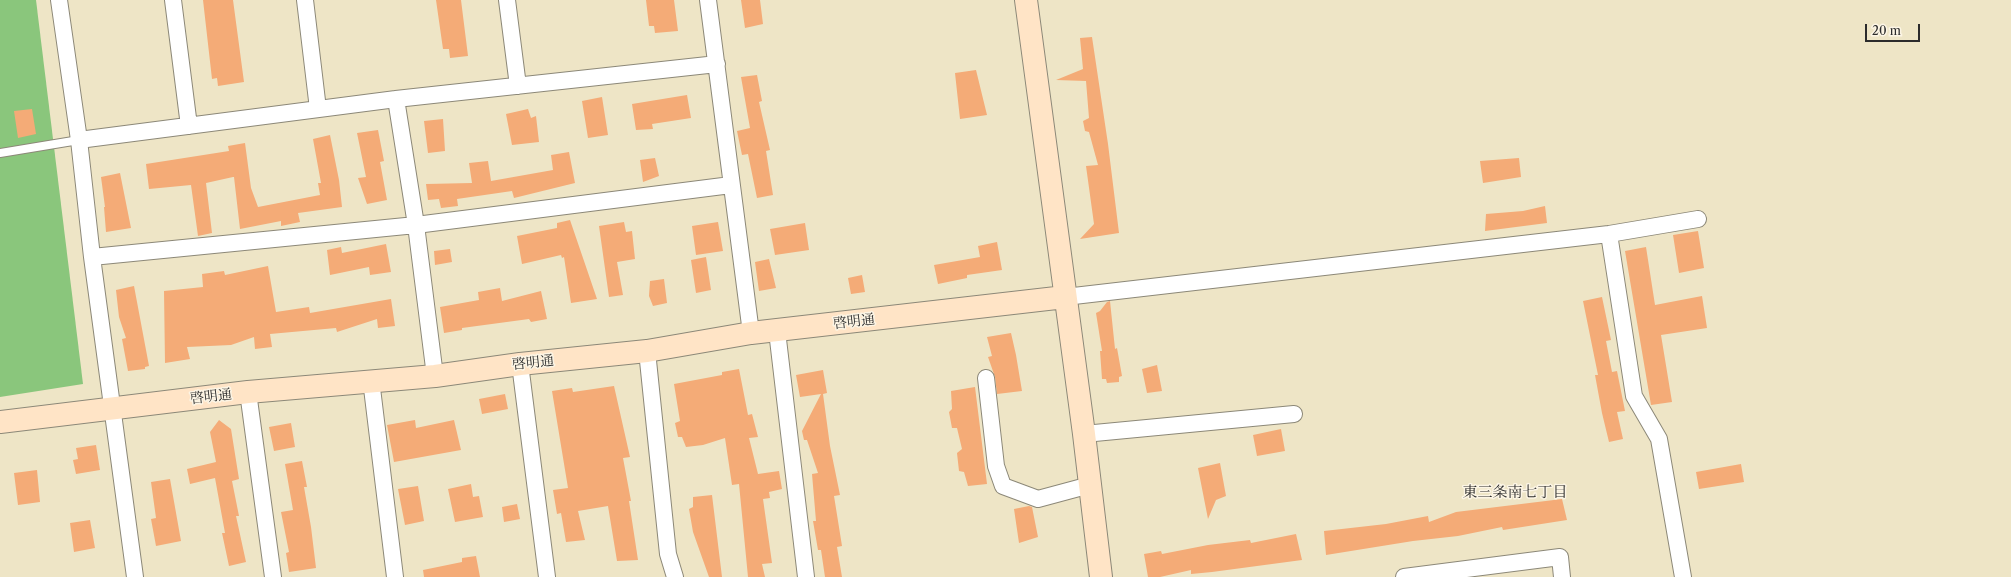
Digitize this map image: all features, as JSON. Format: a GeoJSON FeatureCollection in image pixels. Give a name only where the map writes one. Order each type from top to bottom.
{"type":"FeatureCollection","features":[{"type":"Feature","properties":{"kind":"street"},"geometry":{"type":"LineString","coordinates":[[59,0],[79,140],[92,257],[135,577]]}},
{"type":"Feature","properties":{"kind":"street"},"geometry":{"type":"LineString","coordinates":[[173,0],[189,126]]}},
{"type":"Feature","properties":{"kind":"street"},"geometry":{"type":"LineString","coordinates":[[305,0],[318,109]]}},
{"type":"Feature","properties":{"kind":"street"},"geometry":{"type":"LineString","coordinates":[[507,0],[518,86]]}},
{"type":"Feature","properties":{"kind":"street"},"geometry":{"type":"LineString","coordinates":[[708,0],[751,333]]}},
{"type":"Feature","properties":{"kind":"street"},"geometry":{"type":"LineString","coordinates":[[1026,0],[1084,434],[1101,577]]}},
{"type":"Feature","properties":{"kind":"street"},"geometry":{"type":"LineString","coordinates":[[79,140],[396,99],[717,64]]}},
{"type":"Feature","properties":{"kind":"street"},"geometry":{"type":"LineString","coordinates":[[396,99],[416,224],[435,376]]}},
{"type":"Feature","properties":{"kind":"street"},"geometry":{"type":"LineString","coordinates":[[92,257],[416,224],[731,185]]}},
{"type":"Feature","properties":{"kind":"street"},"geometry":{"type":"LineString","coordinates":[[1065,297],[1609,234],[1698,219]]}},
{"type":"Feature","properties":{"kind":"street"},"geometry":{"type":"LineString","coordinates":[[1609,234],[1634,396],[1659,439],[1683,577]]}},
{"type":"Feature","properties":{"kind":"street","name":"啓明通"},"geometry":{"type":"LineString","coordinates":[[0,422],[248,392],[372,380],[435,376],[520,364],[647,351],[751,333],[1065,297]]}},
{"type":"Feature","properties":{"kind":"street"},"geometry":{"type":"LineString","coordinates":[[777,331],[806,577]]}},
{"type":"Feature","properties":{"kind":"street"},"geometry":{"type":"LineString","coordinates":[[647,351],[668,554],[676,577]]}},
{"type":"Feature","properties":{"kind":"street"},"geometry":{"type":"LineString","coordinates":[[520,364],[547,577]]}},
{"type":"Feature","properties":{"kind":"street"},"geometry":{"type":"LineString","coordinates":[[986,378],[996,466],[1003,486],[1038,499],[1090,485]]}},
{"type":"Feature","properties":{"kind":"street"},"geometry":{"type":"LineString","coordinates":[[372,380],[395,577]]}},
{"type":"Feature","properties":{"kind":"street"},"geometry":{"type":"LineString","coordinates":[[248,392],[273,577]]}},
{"type":"Feature","properties":{"kind":"street"},"geometry":{"type":"LineString","coordinates":[[1084,434],[1294,414]]}},
{"type":"Feature","properties":{"kind":"street"},"geometry":{"type":"LineString","coordinates":[[1404,577],[1560,557],[1562,577]]}},
{"type":"Feature","properties":{"kind":"lane"},"geometry":{"type":"LineString","coordinates":[[0,153],[79,140]]}},
{"type":"Feature","properties":{"kind":"green space"},"geometry":{"type":"Polygon","coordinates":[[[0,0],[36,0],[83,384],[0,397],[0,0]]]}},
{"type":"Feature","properties":{"kind":"building"},"geometry":{"type":"Polygon","coordinates":[[[203,0],[233,0],[244,82],[218,86],[217,78],[212,79],[203,0]]]}},
{"type":"Feature","properties":{"kind":"building"},"geometry":{"type":"Polygon","coordinates":[[[436,0],[461,0],[468,56],[450,58],[449,49],[443,49],[436,0]]]}},
{"type":"Feature","properties":{"kind":"building"},"geometry":{"type":"Polygon","coordinates":[[[646,0],[674,0],[678,31],[655,33],[654,26],[649,26],[646,0]]]}},
{"type":"Feature","properties":{"kind":"building"},"geometry":{"type":"Polygon","coordinates":[[[741,0],[760,0],[763,24],[745,28],[741,0]]]}},
{"type":"Feature","properties":{"kind":"building"},"geometry":{"type":"Polygon","coordinates":[[[1092,37],[1108,144],[1119,233],[1080,239],[1094,224],[1086,166],[1098,165],[1089,132],[1085,131],[1083,121],[1089,118],[1086,81],[1056,80],[1083,69],[1080,38],[1092,37]]]}},
{"type":"Feature","properties":{"kind":"building"},"geometry":{"type":"Polygon","coordinates":[[[976,70],[987,115],[960,119],[955,73],[976,70]]]}},
{"type":"Feature","properties":{"kind":"building"},"geometry":{"type":"Polygon","coordinates":[[[757,75],[762,101],[759,102],[770,150],[766,151],[773,195],[757,198],[748,154],[742,155],[737,131],[750,128],[741,77],[757,75]]]}},
{"type":"Feature","properties":{"kind":"building"},"geometry":{"type":"Polygon","coordinates":[[[687,95],[691,118],[652,124],[653,129],[636,130],[632,104],[687,95]]]}},
{"type":"Feature","properties":{"kind":"building"},"geometry":{"type":"Polygon","coordinates":[[[602,97],[608,135],[588,138],[582,101],[602,97]]]}},
{"type":"Feature","properties":{"kind":"building"},"geometry":{"type":"Polygon","coordinates":[[[32,109],[36,134],[18,138],[14,111],[32,109]]]}},
{"type":"Feature","properties":{"kind":"building"},"geometry":{"type":"Polygon","coordinates":[[[528,109],[531,118],[536,116],[539,142],[512,145],[506,114],[528,109]]]}},
{"type":"Feature","properties":{"kind":"building"},"geometry":{"type":"Polygon","coordinates":[[[443,119],[445,151],[428,153],[424,121],[443,119]]]}},
{"type":"Feature","properties":{"kind":"building"},"geometry":{"type":"Polygon","coordinates":[[[378,130],[384,161],[380,162],[387,200],[367,204],[358,178],[366,177],[357,133],[378,130]]]}},
{"type":"Feature","properties":{"kind":"building"},"geometry":{"type":"Polygon","coordinates":[[[330,135],[339,180],[342,207],[298,213],[300,222],[281,226],[281,221],[240,229],[233,177],[206,183],[212,233],[198,236],[191,185],[149,189],[146,164],[229,151],[228,146],[245,143],[251,188],[258,207],[320,195],[318,183],[321,183],[313,139],[330,135]]]}},
{"type":"Feature","properties":{"kind":"building"},"geometry":{"type":"Polygon","coordinates":[[[569,152],[575,183],[514,198],[512,191],[457,199],[458,206],[441,208],[439,199],[428,200],[426,184],[472,183],[469,163],[488,161],[491,181],[553,170],[551,155],[569,152]]]}},
{"type":"Feature","properties":{"kind":"building"},"geometry":{"type":"Polygon","coordinates":[[[655,158],[659,176],[643,182],[640,160],[655,158]]]}},
{"type":"Feature","properties":{"kind":"building"},"geometry":{"type":"Polygon","coordinates":[[[1519,158],[1521,177],[1483,183],[1480,161],[1519,158]]]}},
{"type":"Feature","properties":{"kind":"building"},"geometry":{"type":"Polygon","coordinates":[[[120,173],[131,228],[106,232],[105,207],[101,177],[120,173]]]}},
{"type":"Feature","properties":{"kind":"building"},"geometry":{"type":"Polygon","coordinates":[[[1545,206],[1547,223],[1485,231],[1486,214],[1523,211],[1545,206]]]}},
{"type":"Feature","properties":{"kind":"building"},"geometry":{"type":"Polygon","coordinates":[[[570,220],[597,299],[571,303],[564,257],[562,258],[561,255],[522,264],[517,236],[557,228],[557,223],[570,220]]]}},
{"type":"Feature","properties":{"kind":"building"},"geometry":{"type":"Polygon","coordinates":[[[624,222],[626,232],[632,231],[635,259],[617,262],[623,295],[609,297],[599,226],[624,222]]]}},
{"type":"Feature","properties":{"kind":"building"},"geometry":{"type":"Polygon","coordinates":[[[718,222],[723,251],[696,255],[692,226],[718,222]]]}},
{"type":"Feature","properties":{"kind":"building"},"geometry":{"type":"Polygon","coordinates":[[[805,223],[809,250],[775,255],[770,229],[805,223]]]}},
{"type":"Feature","properties":{"kind":"building"},"geometry":{"type":"Polygon","coordinates":[[[1698,231],[1704,268],[1679,273],[1673,235],[1698,231]]]}},
{"type":"Feature","properties":{"kind":"building"},"geometry":{"type":"Polygon","coordinates":[[[997,242],[1002,270],[967,275],[967,278],[938,284],[934,265],[980,257],[978,246],[997,242]]]}},
{"type":"Feature","properties":{"kind":"building"},"geometry":{"type":"Polygon","coordinates":[[[386,244],[391,272],[370,275],[369,267],[330,275],[327,250],[341,247],[342,253],[386,244]]]}},
{"type":"Feature","properties":{"kind":"building"},"geometry":{"type":"Polygon","coordinates":[[[1646,247],[1655,305],[1702,296],[1707,328],[1661,335],[1672,402],[1651,405],[1625,251],[1646,247]]]}},
{"type":"Feature","properties":{"kind":"building"},"geometry":{"type":"Polygon","coordinates":[[[450,249],[452,262],[435,265],[434,251],[450,249]]]}},
{"type":"Feature","properties":{"kind":"building"},"geometry":{"type":"Polygon","coordinates":[[[706,257],[711,290],[696,293],[691,260],[706,257]]]}},
{"type":"Feature","properties":{"kind":"building"},"geometry":{"type":"Polygon","coordinates":[[[769,259],[776,288],[759,291],[755,262],[769,259]]]}},
{"type":"Feature","properties":{"kind":"building"},"geometry":{"type":"Polygon","coordinates":[[[268,266],[276,312],[309,307],[310,313],[391,299],[395,326],[378,328],[377,319],[337,332],[336,328],[270,334],[272,347],[255,349],[254,337],[231,345],[187,347],[190,359],[165,363],[164,291],[203,287],[202,274],[224,271],[225,275],[268,266]]]}},
{"type":"Feature","properties":{"kind":"building"},"geometry":{"type":"Polygon","coordinates":[[[862,275],[865,292],[851,294],[848,278],[862,275]]]}},
{"type":"Feature","properties":{"kind":"building"},"geometry":{"type":"Polygon","coordinates":[[[664,279],[667,303],[653,306],[649,296],[650,281],[664,279]]]}},
{"type":"Feature","properties":{"kind":"building"},"geometry":{"type":"Polygon","coordinates":[[[134,286],[149,366],[145,367],[145,369],[128,371],[122,339],[126,338],[119,317],[116,290],[134,286]]]}},
{"type":"Feature","properties":{"kind":"building"},"geometry":{"type":"Polygon","coordinates":[[[500,288],[502,301],[541,291],[547,319],[531,322],[529,319],[462,328],[462,330],[444,333],[440,307],[479,300],[478,292],[500,288]]]}},
{"type":"Feature","properties":{"kind":"building"},"geometry":{"type":"Polygon","coordinates":[[[1602,297],[1611,340],[1606,341],[1612,372],[1617,371],[1625,411],[1617,412],[1623,439],[1609,442],[1602,413],[1595,375],[1598,375],[1583,301],[1602,297]]]}},
{"type":"Feature","properties":{"kind":"building"},"geometry":{"type":"Polygon","coordinates":[[[1110,301],[1115,349],[1117,348],[1122,376],[1119,377],[1119,382],[1107,383],[1106,379],[1102,379],[1100,351],[1102,351],[1096,313],[1110,301]]]}},
{"type":"Feature","properties":{"kind":"building"},"geometry":{"type":"Polygon","coordinates":[[[1011,333],[1022,391],[997,394],[995,377],[988,357],[992,356],[987,337],[1011,333]]]}},
{"type":"Feature","properties":{"kind":"building"},"geometry":{"type":"Polygon","coordinates":[[[1157,365],[1162,391],[1147,393],[1142,369],[1157,365]]]}},
{"type":"Feature","properties":{"kind":"building"},"geometry":{"type":"Polygon","coordinates":[[[739,369],[748,415],[752,414],[758,437],[749,438],[758,474],[779,471],[782,489],[769,492],[770,498],[763,499],[772,563],[762,564],[765,577],[748,577],[739,484],[732,485],[725,438],[703,445],[686,447],[682,437],[678,437],[675,423],[680,421],[674,384],[722,375],[722,372],[739,369]]]}},
{"type":"Feature","properties":{"kind":"building"},"geometry":{"type":"Polygon","coordinates":[[[823,370],[827,393],[823,394],[830,446],[840,495],[834,496],[842,546],[837,547],[842,577],[825,577],[821,550],[818,550],[813,521],[816,521],[812,474],[818,473],[807,440],[804,440],[802,431],[821,394],[800,397],[796,375],[823,370]]]}},
{"type":"Feature","properties":{"kind":"building"},"geometry":{"type":"Polygon","coordinates":[[[614,386],[630,457],[623,458],[631,501],[629,501],[638,560],[617,561],[608,506],[578,511],[585,540],[566,542],[561,513],[557,514],[553,490],[568,488],[552,391],[572,388],[573,392],[614,386]]]}},
{"type":"Feature","properties":{"kind":"building"},"geometry":{"type":"Polygon","coordinates":[[[975,387],[987,484],[968,486],[964,472],[959,471],[957,453],[962,449],[957,428],[952,428],[949,412],[952,409],[951,391],[975,387]]]}},
{"type":"Feature","properties":{"kind":"building"},"geometry":{"type":"Polygon","coordinates":[[[505,394],[508,409],[482,414],[479,399],[505,394]]]}},
{"type":"Feature","properties":{"kind":"building"},"geometry":{"type":"Polygon","coordinates":[[[219,420],[231,429],[239,479],[232,481],[239,516],[236,516],[246,562],[229,566],[222,533],[225,533],[215,478],[190,484],[187,469],[216,462],[210,432],[219,420]]]}},
{"type":"Feature","properties":{"kind":"building"},"geometry":{"type":"Polygon","coordinates":[[[415,420],[416,428],[454,420],[461,450],[394,462],[387,425],[415,420]]]}},
{"type":"Feature","properties":{"kind":"building"},"geometry":{"type":"Polygon","coordinates":[[[291,423],[295,447],[274,451],[269,427],[291,423]]]}},
{"type":"Feature","properties":{"kind":"building"},"geometry":{"type":"Polygon","coordinates":[[[1281,429],[1285,451],[1257,456],[1253,435],[1281,429]]]}},
{"type":"Feature","properties":{"kind":"building"},"geometry":{"type":"Polygon","coordinates":[[[96,445],[100,470],[76,474],[73,460],[78,459],[76,448],[96,445]]]}},
{"type":"Feature","properties":{"kind":"building"},"geometry":{"type":"Polygon","coordinates":[[[302,461],[307,487],[304,487],[316,568],[289,572],[286,553],[289,552],[281,512],[293,510],[285,464],[302,461]]]}},
{"type":"Feature","properties":{"kind":"building"},"geometry":{"type":"Polygon","coordinates":[[[1220,463],[1226,496],[1216,500],[1208,519],[1198,468],[1220,463]]]}},
{"type":"Feature","properties":{"kind":"building"},"geometry":{"type":"Polygon","coordinates":[[[1741,464],[1744,482],[1699,489],[1696,472],[1741,464]]]}},
{"type":"Feature","properties":{"kind":"building"},"geometry":{"type":"Polygon","coordinates":[[[37,470],[40,502],[18,505],[14,473],[37,470]]]}},
{"type":"Feature","properties":{"kind":"building"},"geometry":{"type":"Polygon","coordinates":[[[170,479],[181,541],[156,546],[151,519],[156,518],[151,482],[170,479]]]}},
{"type":"Feature","properties":{"kind":"building"},"geometry":{"type":"Polygon","coordinates":[[[471,484],[473,497],[479,496],[483,517],[455,522],[448,489],[471,484]]]}},
{"type":"Feature","properties":{"kind":"building"},"geometry":{"type":"Polygon","coordinates":[[[418,486],[424,521],[405,525],[398,489],[418,486]]]}},
{"type":"Feature","properties":{"kind":"building"},"geometry":{"type":"Polygon","coordinates":[[[712,495],[722,577],[709,577],[693,532],[689,509],[693,507],[693,497],[712,495]]]}},
{"type":"Feature","properties":{"kind":"building"},"geometry":{"type":"Polygon","coordinates":[[[1562,499],[1567,520],[1503,530],[1502,527],[1458,536],[1413,541],[1326,555],[1324,531],[1386,524],[1428,516],[1429,522],[1456,512],[1562,499]]]}},
{"type":"Feature","properties":{"kind":"building"},"geometry":{"type":"Polygon","coordinates":[[[517,504],[520,519],[504,522],[502,507],[517,504]]]}},
{"type":"Feature","properties":{"kind":"building"},"geometry":{"type":"Polygon","coordinates":[[[1029,506],[1032,507],[1038,537],[1019,543],[1014,509],[1029,506]]]}},
{"type":"Feature","properties":{"kind":"building"},"geometry":{"type":"Polygon","coordinates":[[[90,520],[95,548],[74,552],[70,523],[90,520]]]}},
{"type":"Feature","properties":{"kind":"building"},"geometry":{"type":"Polygon","coordinates":[[[1296,534],[1302,560],[1191,574],[1191,570],[1160,577],[1148,577],[1144,554],[1161,551],[1162,554],[1208,545],[1250,540],[1251,543],[1296,534]]]}},
{"type":"Feature","properties":{"kind":"building"},"geometry":{"type":"Polygon","coordinates":[[[476,556],[480,577],[424,577],[423,570],[462,562],[462,558],[476,556]]]}},
{"type":"Feature","properties":{"kind":"district","name":"東三条南七丁目"},"geometry":{"type":"Point","coordinates":[1515,493]}}]}
